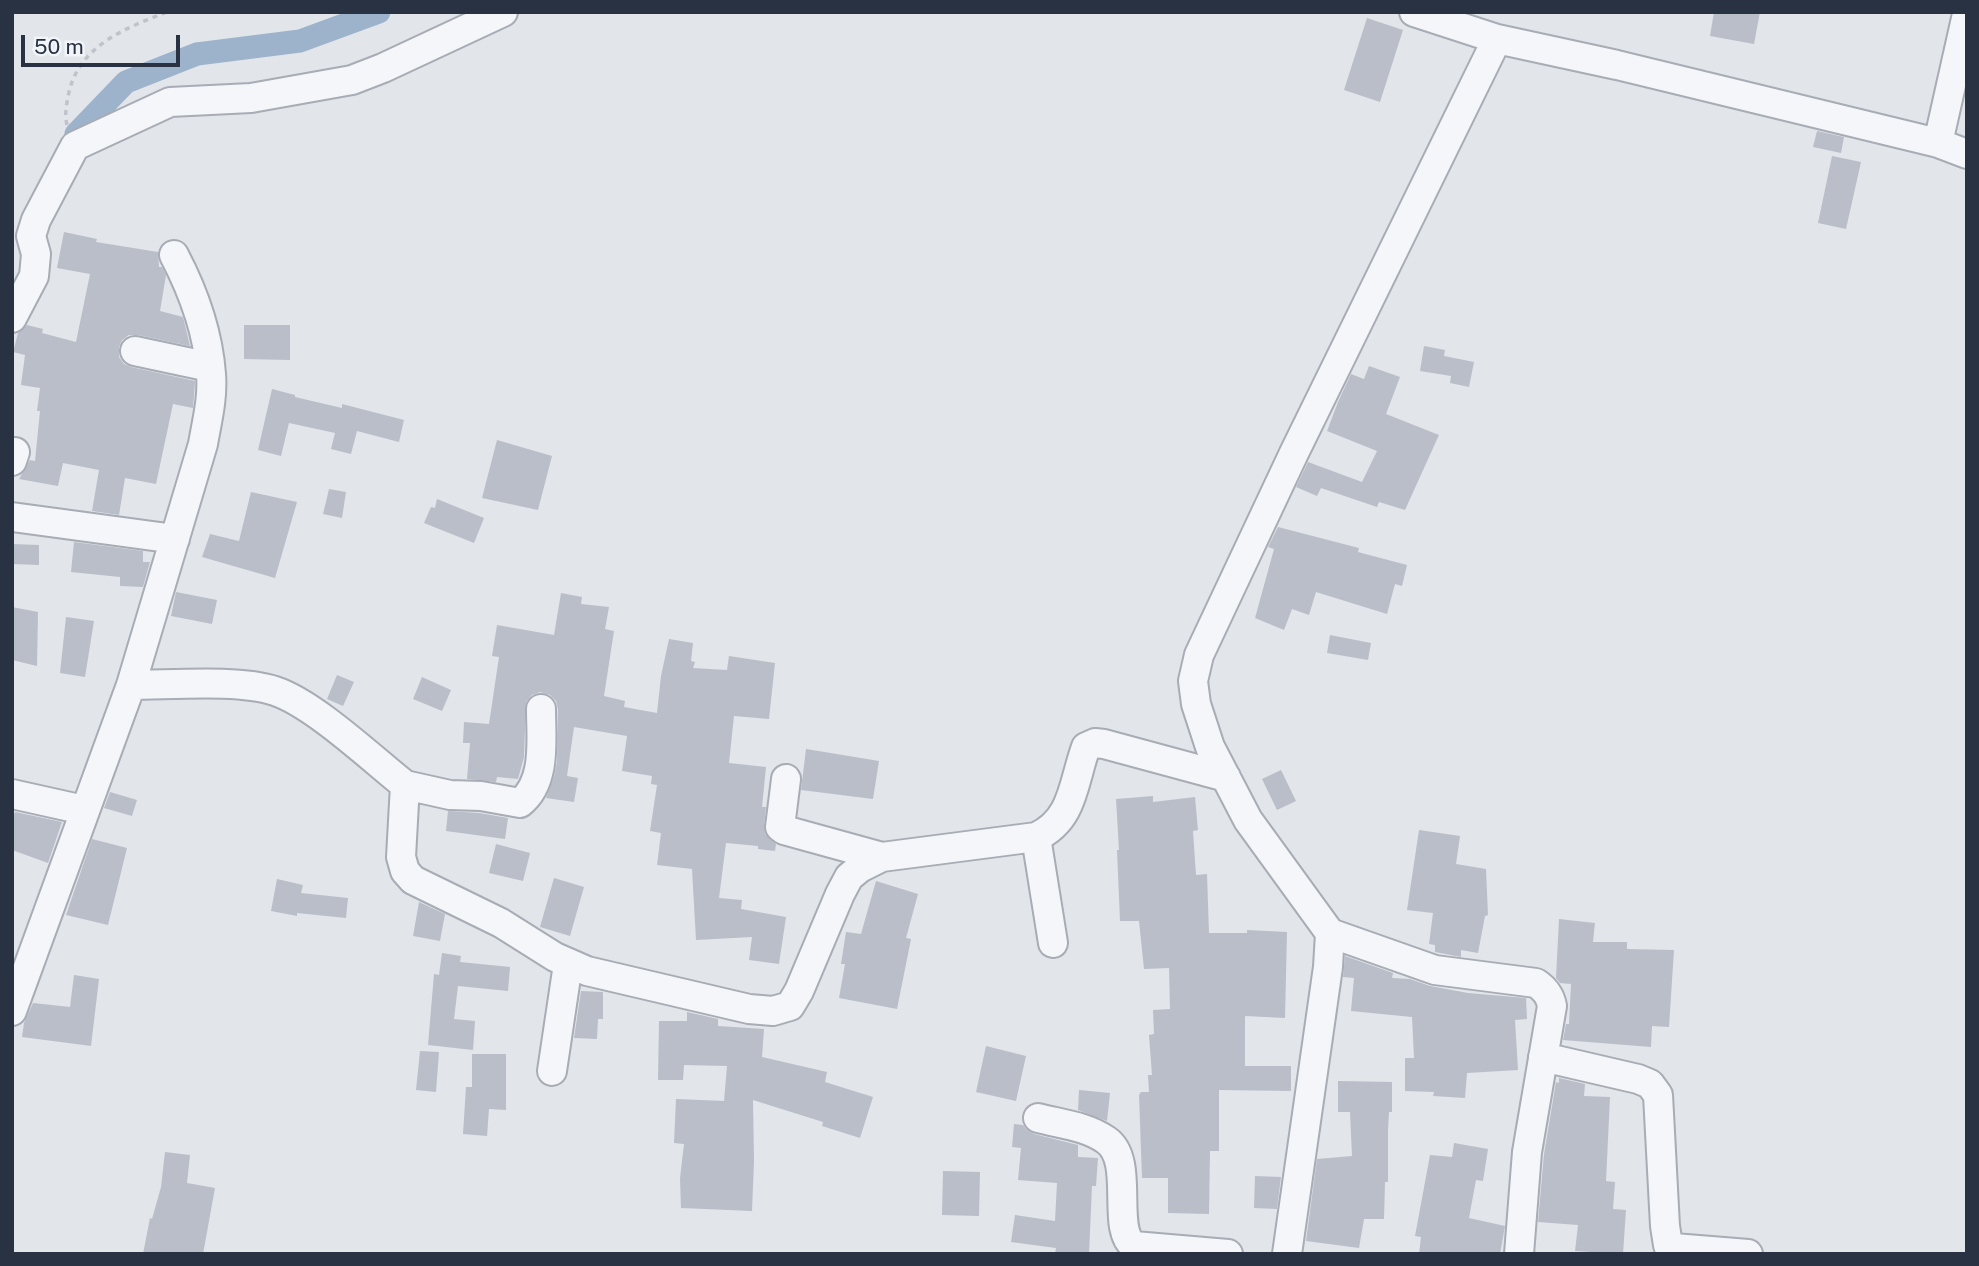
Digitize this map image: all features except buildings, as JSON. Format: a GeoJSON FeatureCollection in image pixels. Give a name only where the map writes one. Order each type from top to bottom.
{"type":"FeatureCollection","features":[{"type":"Feature","properties":{"kind":"street"},"geometry":{"type":"LineString","coordinates":[[12,317],[34,275],[36,254],[27,228],[72,152],[170,102],[251,98],[352,80],[503,12]]}},
{"type":"Feature","properties":{"kind":"street"},"geometry":{"type":"LineString","coordinates":[[1413,12],[1497,40],[1617,65],[1938,143],[1967,154]]}},
{"type":"Feature","properties":{"kind":"street"},"geometry":{"type":"LineString","coordinates":[[1938,143],[1967,14]]}},
{"type":"Feature","properties":{"kind":"street"},"geometry":{"type":"LineString","coordinates":[[1287,1254],[1328,967],[1330,933],[1248,820],[1210,747],[1196,704],[1193,681],[1199,655],[1294,453],[1497,40]]}},
{"type":"Feature","properties":{"kind":"street"},"geometry":{"type":"LineString","coordinates":[[12,1011],[131,685],[203,444],[210,407],[210,367],[190,285],[174,255]]}},
{"type":"Feature","properties":{"kind":"street"},"geometry":{"type":"LineString","coordinates":[[135,351],[210,367]]}},
{"type":"Feature","properties":{"kind":"street"},"geometry":{"type":"LineString","coordinates":[[12,517],[174,539]]}},
{"type":"Feature","properties":{"kind":"street"},"geometry":{"type":"LineString","coordinates":[[131,685],[246,685],[275,691],[299,703],[405,785],[450,795],[481,796],[520,803],[534,789],[541,758],[541,709]]}},
{"type":"Feature","properties":{"kind":"street"},"geometry":{"type":"LineString","coordinates":[[405,785],[401,857],[405,872],[414,880],[500,923],[568,964],[587,971],[749,1009],[773,1011],[790,1006],[799,991],[849,877],[860,868],[883,857],[1036,836],[1050,830],[1069,803],[1086,747],[1095,743],[1226,777]]}},
{"type":"Feature","properties":{"kind":"street"},"geometry":{"type":"LineString","coordinates":[[786,779],[780,827],[883,857]]}},
{"type":"Feature","properties":{"kind":"street"},"geometry":{"type":"LineString","coordinates":[[12,794],[84,810]]}},
{"type":"Feature","properties":{"kind":"street"},"geometry":{"type":"LineString","coordinates":[[1036,836],[1053,943]]}},
{"type":"Feature","properties":{"kind":"street"},"geometry":{"type":"LineString","coordinates":[[1330,933],[1435,970],[1536,983],[1545,989],[1552,1006],[1527,1152],[1519,1254]]}},
{"type":"Feature","properties":{"kind":"street"},"geometry":{"type":"LineString","coordinates":[[552,1071],[568,964]]}},
{"type":"Feature","properties":{"kind":"street"},"geometry":{"type":"LineString","coordinates":[[1543,1057],[1650,1084],[1658,1095],[1668,1245],[1675,1248],[1748,1254]]}},
{"type":"Feature","properties":{"kind":"street"},"geometry":{"type":"LineString","coordinates":[[1038,1118],[1087,1129],[1108,1141],[1119,1163],[1125,1231],[1129,1242],[1135,1246],[1228,1254]]}},
{"type":"Feature","properties":{"kind":"path"},"geometry":{"type":"LineString","coordinates":[[72,152],[65,116],[72,79],[82,63],[119,31],[167,12]]}},
{"type":"Feature","properties":{"kind":"waterway"},"geometry":{"type":"LineString","coordinates":[[76,134],[126,82],[197,54],[300,41],[379,12]]}}]}
